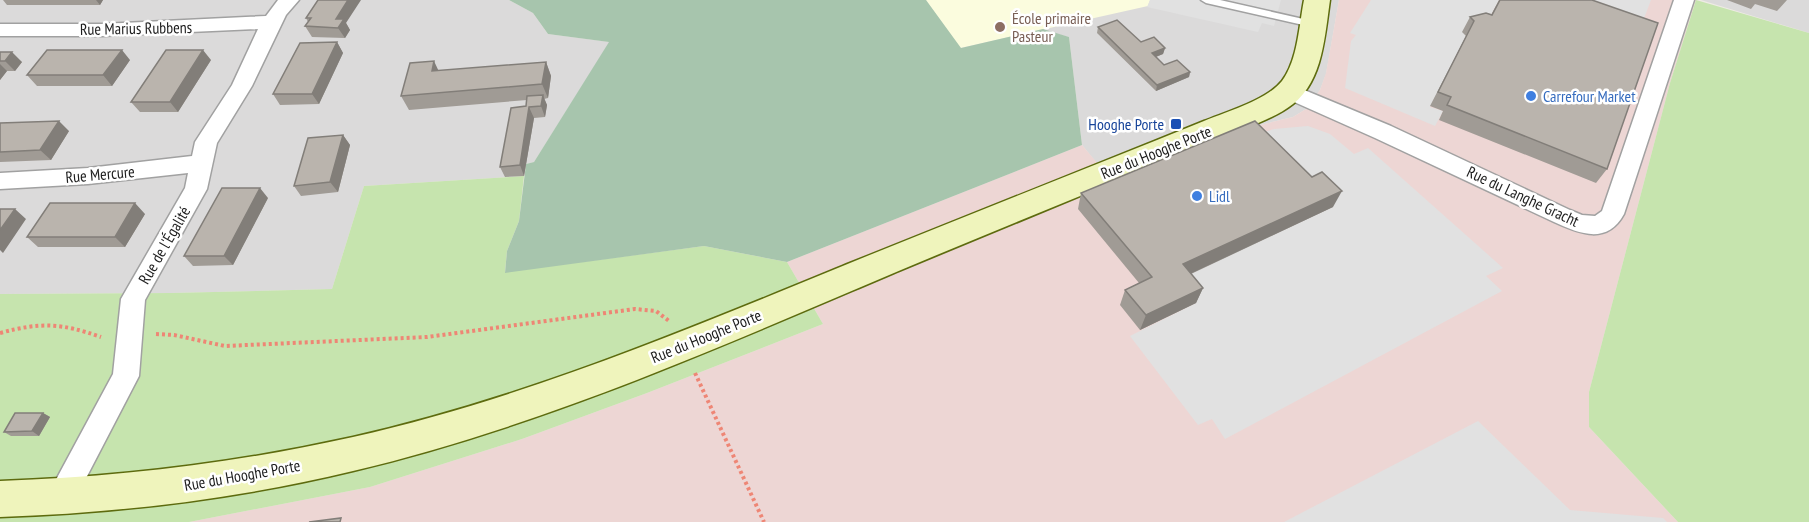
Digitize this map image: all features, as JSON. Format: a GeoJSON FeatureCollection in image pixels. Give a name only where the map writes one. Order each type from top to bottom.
{"type":"FeatureCollection","features":[{"type":"Feature","properties":{"kind":"street","name":"Rue de l'Égalité"},"geometry":{"type":"LineString","coordinates":[[62,498],[126,376],[130,356],[129,316],[133,299],[196,189],[206,142],[245,81],[272,22],[289,0]]}},
{"type":"Feature","properties":{"kind":"street","name":"Rue du Langhe Gracht"},"geometry":{"type":"LineString","coordinates":[[1290,92],[1376,128],[1562,216],[1582,224],[1597,225],[1607,222],[1612,214],[1684,0]]}},
{"type":"Feature","properties":{"kind":"street"},"geometry":{"type":"LineString","coordinates":[[1290,92],[1299,77],[1315,12]]}},
{"type":"Feature","properties":{"kind":"street","name":"Rue Marius Rubbens"},"geometry":{"type":"LineString","coordinates":[[0,30],[114,29],[272,22]]}},
{"type":"Feature","properties":{"kind":"street","name":"Rue du Hooghe Porte"},"geometry":{"type":"LineString","coordinates":[[0,499],[120,494],[207,482],[387,445],[470,423],[543,399],[682,346],[1260,110],[1290,92]]}},
{"type":"Feature","properties":{"kind":"street","name":"Rue Mercure"},"geometry":{"type":"LineString","coordinates":[[0,181],[88,176],[200,163]]}},
{"type":"Feature","properties":{"kind":"lane"},"geometry":{"type":"LineString","coordinates":[[1206,0],[1315,12]]}},
{"type":"Feature","properties":{"kind":"path"},"geometry":{"type":"LineString","coordinates":[[0,333],[22,326],[51,323],[67,324],[101,337],[130,339],[166,333],[209,345],[225,346],[406,339],[645,309],[664,316],[671,323],[764,522]]}},
{"type":"Feature","properties":{"kind":"shaded area"},"geometry":{"type":"Polygon","coordinates":[[[0,0],[509,0],[533,13],[548,34],[610,42],[534,162],[526,164],[524,176],[364,186],[332,289],[0,294],[0,0]]]}},
{"type":"Feature","properties":{"kind":"shaded area"},"geometry":{"type":"Polygon","coordinates":[[[509,0],[926,0],[961,48],[1043,29],[1069,37],[1082,145],[787,262],[704,246],[505,273],[507,251],[519,221],[526,164],[534,162],[609,42],[548,34],[533,13],[509,0]]]}},
{"type":"Feature","properties":{"kind":"shaded area"},"geometry":{"type":"Polygon","coordinates":[[[926,0],[1339,0],[1326,74],[1320,90],[1306,109],[1293,117],[1248,128],[1113,183],[1082,145],[1069,37],[926,0]]]}},
{"type":"Feature","properties":{"kind":"shaded area","name":"École primaire Pasteur"},"geometry":{"type":"Polygon","coordinates":[[[926,0],[1150,0],[1148,6],[960,48],[926,0]]]}},
{"type":"Feature","properties":{"kind":"shaded area"},"geometry":{"type":"Polygon","coordinates":[[[1150,0],[1281,0],[1274,26],[1262,23],[1258,32],[1147,7],[1150,0]]]}},
{"type":"Feature","properties":{"kind":"shaded area"},"geometry":{"type":"Polygon","coordinates":[[[1339,0],[1696,0],[1670,83],[1589,392],[1589,427],[1678,522],[189,522],[370,487],[522,439],[823,324],[787,262],[1082,145],[1114,183],[1248,128],[1293,117],[1306,109],[1320,90],[1326,73],[1339,0]]]}},
{"type":"Feature","properties":{"kind":"shaded area"},"geometry":{"type":"Polygon","coordinates":[[[1371,0],[1499,0],[1483,30],[1463,32],[1466,36],[1430,107],[1443,111],[1435,126],[1345,88],[1351,41],[1356,35],[1350,33],[1371,0]]]}},
{"type":"Feature","properties":{"kind":"shaded area"},"geometry":{"type":"Polygon","coordinates":[[[1540,0],[1651,0],[1638,34],[1540,0]]]}},
{"type":"Feature","properties":{"kind":"shaded area"},"geometry":{"type":"Polygon","coordinates":[[[1701,0],[1809,0],[1809,33],[1701,0]]]}},
{"type":"Feature","properties":{"kind":"shaded area"},"geometry":{"type":"Polygon","coordinates":[[[1308,126],[1330,134],[1354,154],[1368,148],[1503,268],[1486,276],[1502,291],[1225,439],[1212,419],[1198,425],[1130,336],[1196,303],[1177,280],[1258,134],[1274,129],[1308,126]]]}},
{"type":"Feature","properties":{"kind":"shaded area"},"geometry":{"type":"Polygon","coordinates":[[[1478,421],[1570,510],[1663,518],[1667,522],[1284,522],[1478,421]]]}},
{"type":"Feature","properties":{"kind":"green space"},"geometry":{"type":"Polygon","coordinates":[[[1696,0],[1809,33],[1809,522],[1678,522],[1589,427],[1589,392],[1670,83],[1696,0]]]}},
{"type":"Feature","properties":{"kind":"green space"},"geometry":{"type":"Polygon","coordinates":[[[524,176],[519,221],[507,251],[505,272],[704,246],[787,262],[823,324],[522,439],[370,487],[189,522],[0,522],[0,294],[332,289],[364,186],[524,176]]]}},
{"type":"Feature","properties":{"kind":"building"},"geometry":{"type":"Polygon","coordinates":[[[318,0],[348,0],[336,19],[344,19],[338,28],[305,26],[311,18],[306,18],[318,0]]]}},
{"type":"Feature","properties":{"kind":"building","name":"Carrefour Market"},"geometry":{"type":"Polygon","coordinates":[[[1500,0],[1592,0],[1658,23],[1607,169],[1447,105],[1451,97],[1438,92],[1474,21],[1470,17],[1486,13],[1492,15],[1500,0]]]}},
{"type":"Feature","properties":{"kind":"building"},"geometry":{"type":"Polygon","coordinates":[[[1117,20],[1141,42],[1154,37],[1165,48],[1152,53],[1164,65],[1177,60],[1190,72],[1157,85],[1098,27],[1117,20]]]}},
{"type":"Feature","properties":{"kind":"building"},"geometry":{"type":"Polygon","coordinates":[[[337,42],[312,94],[273,94],[300,43],[337,42]]]}},
{"type":"Feature","properties":{"kind":"building"},"geometry":{"type":"Polygon","coordinates":[[[47,50],[122,50],[103,75],[27,75],[47,50]]]}},
{"type":"Feature","properties":{"kind":"building"},"geometry":{"type":"Polygon","coordinates":[[[166,50],[203,50],[170,102],[131,102],[166,50]]]}},
{"type":"Feature","properties":{"kind":"building"},"geometry":{"type":"Polygon","coordinates":[[[0,52],[12,52],[5,61],[0,61],[0,52]]]}},
{"type":"Feature","properties":{"kind":"building"},"geometry":{"type":"Polygon","coordinates":[[[434,61],[432,71],[546,62],[542,84],[401,96],[410,63],[434,61]]]}},
{"type":"Feature","properties":{"kind":"building"},"geometry":{"type":"Polygon","coordinates":[[[543,95],[541,106],[529,107],[520,165],[500,167],[511,108],[526,106],[527,96],[543,95]]]}},
{"type":"Feature","properties":{"kind":"building"},"geometry":{"type":"Polygon","coordinates":[[[59,121],[40,150],[0,152],[0,123],[59,121]]]}},
{"type":"Feature","properties":{"kind":"building"},"geometry":{"type":"Polygon","coordinates":[[[1255,121],[1312,177],[1322,172],[1342,191],[1183,264],[1203,288],[1146,315],[1125,290],[1152,277],[1081,193],[1255,121]]]}},
{"type":"Feature","properties":{"kind":"building"},"geometry":{"type":"Polygon","coordinates":[[[343,135],[330,182],[294,186],[308,138],[343,135]]]}},
{"type":"Feature","properties":{"kind":"building"},"geometry":{"type":"Polygon","coordinates":[[[222,188],[260,188],[224,256],[184,256],[222,188]]]}},
{"type":"Feature","properties":{"kind":"building"},"geometry":{"type":"Polygon","coordinates":[[[50,203],[135,203],[115,237],[27,237],[50,203]]]}},
{"type":"Feature","properties":{"kind":"building"},"geometry":{"type":"Polygon","coordinates":[[[0,209],[15,209],[0,230],[0,209]]]}},
{"type":"Feature","properties":{"kind":"building"},"geometry":{"type":"Polygon","coordinates":[[[15,413],[43,413],[32,431],[4,432],[15,413]]]}},
{"type":"Feature","properties":{"kind":"building"},"geometry":{"type":"Polygon","coordinates":[[[341,518],[340,522],[309,522],[341,518]]]}},
{"type":"Feature","properties":{"kind":"place","name":"École primaire Pasteur"},"geometry":{"type":"Point","coordinates":[1000,27]}},
{"type":"Feature","properties":{"kind":"place","name":"Carrefour Market"},"geometry":{"type":"Point","coordinates":[1531,96]}},
{"type":"Feature","properties":{"kind":"place","name":"Hooghe Porte"},"geometry":{"type":"Point","coordinates":[1176,124]}},
{"type":"Feature","properties":{"kind":"place","name":"Lidl"},"geometry":{"type":"Point","coordinates":[1197,196]}}]}
